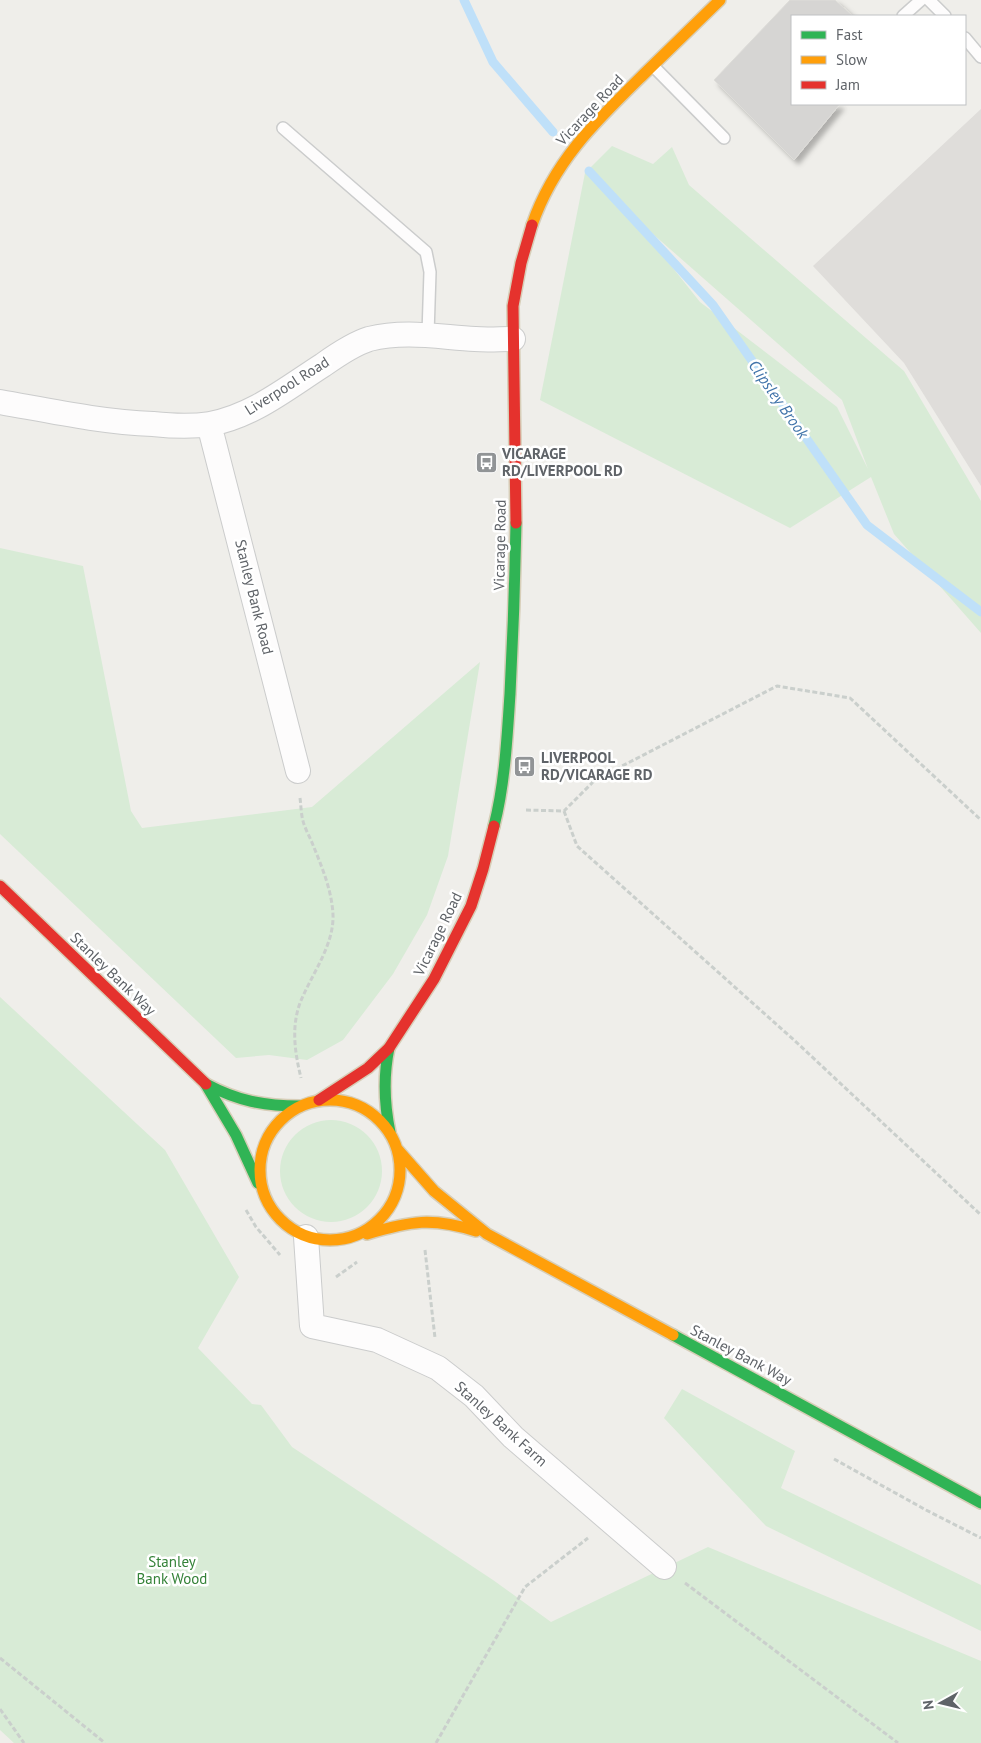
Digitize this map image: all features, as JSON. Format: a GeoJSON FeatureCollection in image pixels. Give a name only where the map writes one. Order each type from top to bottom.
{"type":"FeatureCollection","features":[{"type":"Feature","properties":{"kind":"main road","name":"Vicarage Road"},"geometry":{"type":"LineString","coordinates":[[319,1100],[368,1068],[389,1048],[434,980],[471,906],[483,869],[498,810],[507,740],[514,613],[516,512],[513,306],[525,247],[545,192],[562,164],[595,122],[720,0]]}},
{"type":"Feature","properties":{"kind":"main road","name":"Stanley Bank Way"},"geometry":{"type":"LineString","coordinates":[[0,886],[204,1083],[236,1136],[263,1194]]}},
{"type":"Feature","properties":{"kind":"main road","name":"Vicarage Road"},"geometry":{"type":"LineString","coordinates":[[389,1048],[383,1084],[386,1115],[390,1132]]}},
{"type":"Feature","properties":{"kind":"main road","name":"Stanley Bank Way"},"geometry":{"type":"LineString","coordinates":[[204,1083],[222,1093],[252,1104],[300,1106]]}},
{"type":"Feature","properties":{"kind":"main road"},"geometry":{"type":"LineString","coordinates":[[319,1100],[339,1100],[358,1105],[376,1116],[390,1132],[398,1150],[401,1171],[398,1191],[388,1211],[372,1228],[351,1238],[329,1241],[306,1237],[288,1227],[273,1212],[263,1194],[259,1173],[262,1152],[270,1132],[283,1117],[300,1106],[319,1100]]}},
{"type":"Feature","properties":{"kind":"main road","name":"Stanley Bank Way"},"geometry":{"type":"LineString","coordinates":[[398,1150],[434,1191],[487,1234],[981,1502]]}},
{"type":"Feature","properties":{"kind":"main road","name":"Stanley Bank Way"},"geometry":{"type":"LineString","coordinates":[[351,1238],[406,1222],[426,1220],[454,1223],[487,1234]]}},
{"type":"Feature","properties":{"kind":"street","name":"Liverpool Road"},"geometry":{"type":"LineString","coordinates":[[0,402],[96,419],[132,423],[180,426],[209,424],[237,417],[264,404],[344,351],[368,340],[397,335],[428,334],[476,339],[512,339]]}},
{"type":"Feature","properties":{"kind":"street","name":"Stanley Bank Road"},"geometry":{"type":"LineString","coordinates":[[209,424],[298,771]]}},
{"type":"Feature","properties":{"kind":"street","name":"Stanley Bank Farm"},"geometry":{"type":"LineString","coordinates":[[306,1237],[312,1326],[376,1340],[438,1368],[474,1396],[513,1436],[664,1567]]}},
{"type":"Feature","properties":{"kind":"lane"},"geometry":{"type":"LineString","coordinates":[[904,15],[921,0]]}},
{"type":"Feature","properties":{"kind":"lane"},"geometry":{"type":"LineString","coordinates":[[929,0],[943,15]]}},
{"type":"Feature","properties":{"kind":"lane"},"geometry":{"type":"LineString","coordinates":[[966,39],[981,57]]}},
{"type":"Feature","properties":{"kind":"lane"},"geometry":{"type":"LineString","coordinates":[[653,66],[724,138]]}},
{"type":"Feature","properties":{"kind":"lane"},"geometry":{"type":"LineString","coordinates":[[283,128],[426,252],[430,272],[428,334]]}},
{"type":"Feature","properties":{"kind":"path"},"geometry":{"type":"LineString","coordinates":[[498,810],[564,811],[595,780],[777,686],[850,698],[981,820]]}},
{"type":"Feature","properties":{"kind":"path"},"geometry":{"type":"LineString","coordinates":[[298,771],[302,821],[320,862],[329,892],[333,915],[331,933],[320,962],[300,1004],[294,1028],[295,1051],[302,1081]]}},
{"type":"Feature","properties":{"kind":"path"},"geometry":{"type":"LineString","coordinates":[[564,811],[578,846],[794,1040],[981,1215]]}},
{"type":"Feature","properties":{"kind":"path"},"geometry":{"type":"LineString","coordinates":[[243,1202],[256,1227],[284,1259]]}},
{"type":"Feature","properties":{"kind":"path"},"geometry":{"type":"LineString","coordinates":[[424,1244],[438,1368]]}},
{"type":"Feature","properties":{"kind":"path"},"geometry":{"type":"LineString","coordinates":[[335,1279],[339,1274],[364,1259]]}},
{"type":"Feature","properties":{"kind":"path"},"geometry":{"type":"LineString","coordinates":[[830,1456],[926,1510],[981,1538]]}},
{"type":"Feature","properties":{"kind":"path"},"geometry":{"type":"LineString","coordinates":[[436,1743],[525,1587],[610,1521]]}},
{"type":"Feature","properties":{"kind":"path"},"geometry":{"type":"LineString","coordinates":[[664,1567],[898,1743]]}},
{"type":"Feature","properties":{"kind":"path"},"geometry":{"type":"LineString","coordinates":[[0,1658],[104,1743]]}},
{"type":"Feature","properties":{"kind":"path"},"geometry":{"type":"LineString","coordinates":[[0,1709],[24,1743]]}},
{"type":"Feature","properties":{"kind":"shaded area"},"geometry":{"type":"Polygon","coordinates":[[[981,109],[981,486],[904,363],[813,266],[981,109]]]}},
{"type":"Feature","properties":{"kind":"green space"},"geometry":{"type":"Polygon","coordinates":[[[612,146],[653,164],[672,147],[689,185],[904,371],[981,501],[981,633],[894,534],[871,477],[790,528],[540,400],[585,173],[612,146]],[[629,213],[700,302],[837,407],[868,469],[842,400],[629,213]]]}},
{"type":"Feature","properties":{"kind":"green space"},"geometry":{"type":"Polygon","coordinates":[[[0,548],[83,566],[131,811],[142,828],[312,807],[480,662],[448,856],[427,915],[393,974],[343,1040],[307,1060],[269,1055],[236,1058],[0,834],[0,548]]]}},
{"type":"Feature","properties":{"kind":"green space","name":"Stanley Bank Wood"},"geometry":{"type":"Polygon","coordinates":[[[0,997],[165,1150],[239,1277],[198,1348],[252,1404],[261,1405],[292,1447],[493,1580],[551,1622],[708,1547],[981,1661],[981,1743],[14,1743],[0,1730],[0,997]]]}},
{"type":"Feature","properties":{"kind":"green space"},"geometry":{"type":"Polygon","coordinates":[[[331,1120],[341,1121],[360,1128],[374,1142],[381,1161],[381,1181],[374,1200],[360,1214],[341,1221],[331,1222],[321,1221],[302,1214],[288,1200],[281,1181],[280,1171],[281,1161],[288,1142],[302,1128],[321,1121],[331,1120]]]}},
{"type":"Feature","properties":{"kind":"green space"},"geometry":{"type":"Polygon","coordinates":[[[682,1389],[795,1451],[781,1488],[981,1585],[981,1631],[766,1526],[664,1418],[682,1389]]]}},
{"type":"Feature","properties":{"kind":"building"},"geometry":{"type":"Polygon","coordinates":[[[790,0],[835,0],[852,15],[791,15],[791,105],[839,105],[794,160],[714,80],[790,0]]]}},
{"type":"Feature","properties":{"kind":"waterway"},"geometry":{"type":"LineString","coordinates":[[464,0],[493,62],[553,132]]}},
{"type":"Feature","properties":{"kind":"waterway","name":"Clipsley Brook"},"geometry":{"type":"LineString","coordinates":[[589,171],[713,305],[867,525],[981,612]]}},
{"type":"Feature","properties":{"kind":"traffic: fast"},"geometry":{"type":"LineString","coordinates":[[494,826],[503,777],[508,727],[516,523]]}},
{"type":"Feature","properties":{"kind":"traffic: fast"},"geometry":{"type":"LineString","coordinates":[[389,1048],[385,1090],[390,1132]]}},
{"type":"Feature","properties":{"kind":"traffic: fast"},"geometry":{"type":"LineString","coordinates":[[205,1083],[236,1135],[258,1183]]}},
{"type":"Feature","properties":{"kind":"traffic: fast"},"geometry":{"type":"LineString","coordinates":[[206,1084],[229,1095],[263,1104],[300,1106]]}},
{"type":"Feature","properties":{"kind":"traffic: fast"},"geometry":{"type":"LineString","coordinates":[[673,1335],[981,1503]]}},
{"type":"Feature","properties":{"kind":"traffic: slow"},"geometry":{"type":"LineString","coordinates":[[532,225],[552,181],[578,143],[609,109],[720,0]]}},
{"type":"Feature","properties":{"kind":"traffic: slow"},"geometry":{"type":"LineString","coordinates":[[330,1100],[344,1101],[357,1105],[369,1111],[380,1120],[389,1131],[395,1143],[399,1156],[400,1170],[399,1184],[395,1197],[389,1209],[380,1220],[369,1229],[357,1235],[344,1239],[330,1240],[316,1239],[303,1235],[291,1229],[280,1220],[271,1209],[265,1197],[261,1184],[260,1170],[261,1156],[265,1143],[271,1131],[280,1120],[291,1111],[303,1105],[316,1101],[330,1100]]}},
{"type":"Feature","properties":{"kind":"traffic: slow"},"geometry":{"type":"LineString","coordinates":[[398,1150],[434,1191],[487,1234],[673,1335]]}},
{"type":"Feature","properties":{"kind":"traffic: slow"},"geometry":{"type":"LineString","coordinates":[[367,1234],[396,1226],[422,1222],[447,1224],[476,1231]]}},
{"type":"Feature","properties":{"kind":"traffic: jam"},"geometry":{"type":"LineString","coordinates":[[516,523],[513,306],[521,263],[532,225]]}},
{"type":"Feature","properties":{"kind":"traffic: jam"},"geometry":{"type":"LineString","coordinates":[[319,1100],[368,1068],[389,1048],[434,979],[471,906],[494,826]]}},
{"type":"Feature","properties":{"kind":"traffic: jam"},"geometry":{"type":"LineString","coordinates":[[0,886],[206,1084]]}},
{"type":"Feature","properties":{"kind":"place","name":"VICARAGE RD/LIVERPOOL RD"},"geometry":{"type":"Point","coordinates":[486,463]}},
{"type":"Feature","properties":{"kind":"place","name":"LIVERPOOL RD/VICARAGE RD"},"geometry":{"type":"Point","coordinates":[525,767]}}]}
